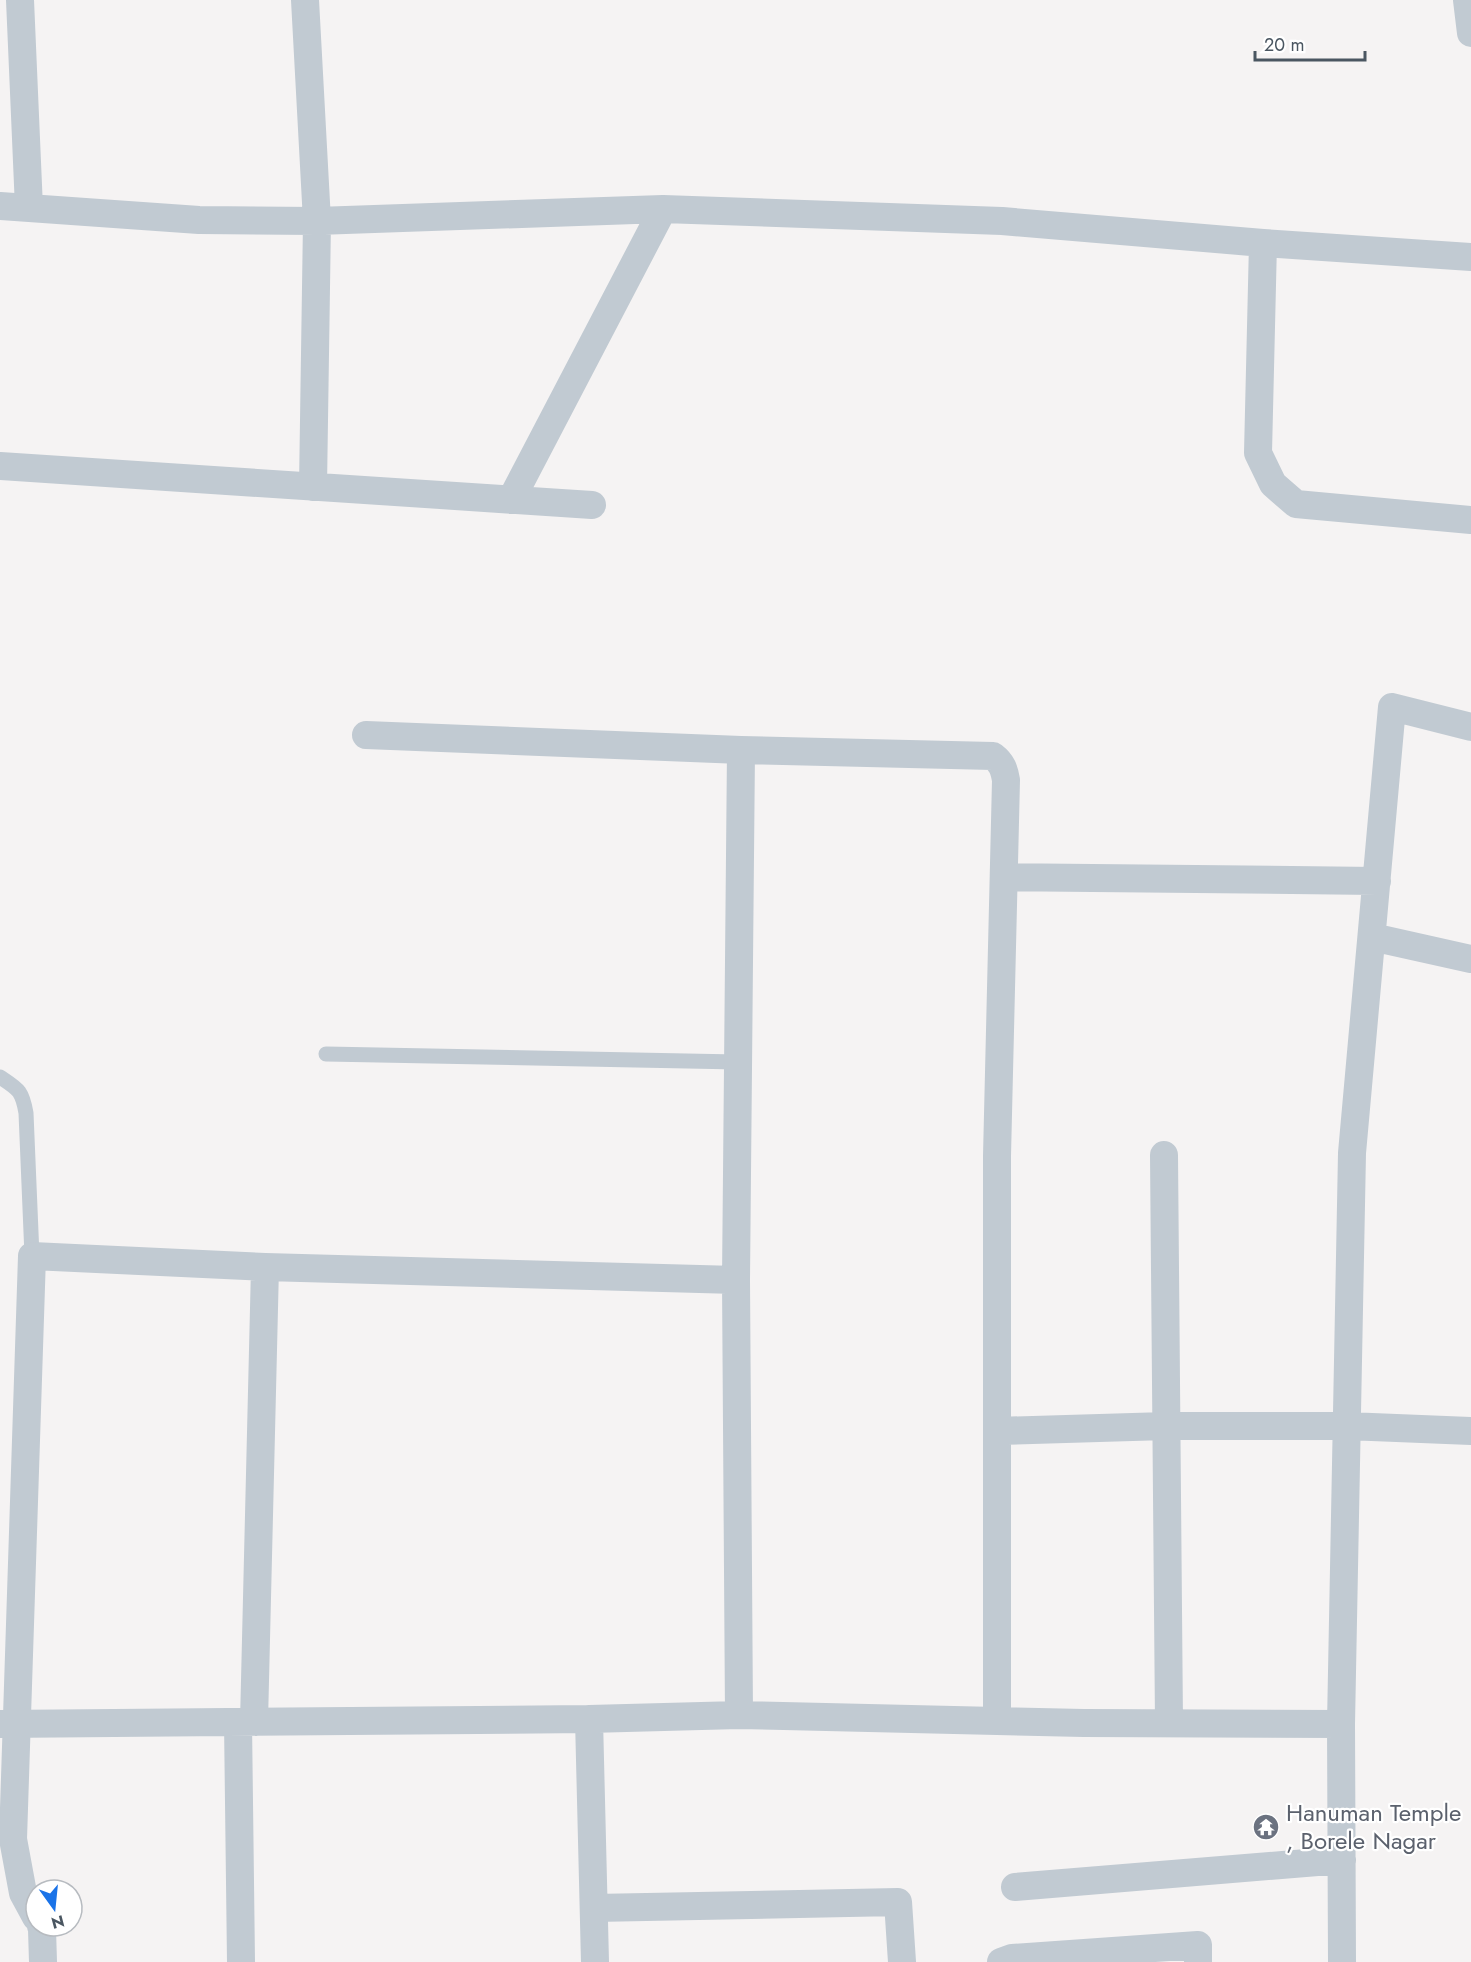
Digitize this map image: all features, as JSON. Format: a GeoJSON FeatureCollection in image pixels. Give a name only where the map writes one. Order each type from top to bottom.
{"type":"FeatureCollection","features":[{"type":"Feature","properties":{"kind":"street"},"geometry":{"type":"LineString","coordinates":[[20,0],[29,208]]}},
{"type":"Feature","properties":{"kind":"street"},"geometry":{"type":"LineString","coordinates":[[305,0],[317,221],[313,487]]}},
{"type":"Feature","properties":{"kind":"street"},"geometry":{"type":"LineString","coordinates":[[1467,0],[1471,33]]}},
{"type":"Feature","properties":{"kind":"street"},"geometry":{"type":"LineString","coordinates":[[0,207],[199,220],[317,221],[663,209],[1002,221],[1263,243],[1471,257]]}},
{"type":"Feature","properties":{"kind":"street"},"geometry":{"type":"LineString","coordinates":[[511,500],[663,209]]}},
{"type":"Feature","properties":{"kind":"street"},"geometry":{"type":"LineString","coordinates":[[1263,243],[1258,453],[1273,484],[1296,504],[1471,520]]}},
{"type":"Feature","properties":{"kind":"street"},"geometry":{"type":"LineString","coordinates":[[0,466],[591,506]]}},
{"type":"Feature","properties":{"kind":"street"},"geometry":{"type":"LineString","coordinates":[[1342,1962],[1341,1724],[1352,1153],[1392,707],[1471,727]]}},
{"type":"Feature","properties":{"kind":"street"},"geometry":{"type":"LineString","coordinates":[[366,735],[741,750],[993,756],[1000,762],[1005,770],[1006,780],[997,1156],[997,1720]]}},
{"type":"Feature","properties":{"kind":"street"},"geometry":{"type":"LineString","coordinates":[[739,1715],[736,1280],[741,750]]}},
{"type":"Feature","properties":{"kind":"street"},"geometry":{"type":"LineString","coordinates":[[1004,877],[1377,881]]}},
{"type":"Feature","properties":{"kind":"street"},"geometry":{"type":"LineString","coordinates":[[1372,937],[1471,959]]}},
{"type":"Feature","properties":{"kind":"street"},"geometry":{"type":"LineString","coordinates":[[1164,1155],[1169,1723]]}},
{"type":"Feature","properties":{"kind":"street"},"geometry":{"type":"LineString","coordinates":[[24,1895],[13,1839],[8,1724],[32,1256],[265,1268],[736,1280]]}},
{"type":"Feature","properties":{"kind":"street"},"geometry":{"type":"LineString","coordinates":[[241,1962],[246,1722],[265,1268]]}},
{"type":"Feature","properties":{"kind":"street"},"geometry":{"type":"LineString","coordinates":[[997,1431],[1166,1426],[1347,1426],[1471,1431]]}},
{"type":"Feature","properties":{"kind":"street"},"geometry":{"type":"LineString","coordinates":[[8,1724],[589,1719],[739,1715],[1084,1723],[1341,1724]]}},
{"type":"Feature","properties":{"kind":"street"},"geometry":{"type":"LineString","coordinates":[[589,1719],[595,1962]]}},
{"type":"Feature","properties":{"kind":"street"},"geometry":{"type":"LineString","coordinates":[[1015,1887],[1342,1860]]}},
{"type":"Feature","properties":{"kind":"street"},"geometry":{"type":"LineString","coordinates":[[594,1908],[898,1902],[902,1962]]}},
{"type":"Feature","properties":{"kind":"street"},"geometry":{"type":"LineString","coordinates":[[42,1938],[43,1962]]}},
{"type":"Feature","properties":{"kind":"street"},"geometry":{"type":"LineString","coordinates":[[1001,1962],[1012,1958],[1198,1945],[1198,1962]]}},
{"type":"Feature","properties":{"kind":"lane"},"geometry":{"type":"LineString","coordinates":[[326,1054],[738,1062]]}},
{"type":"Feature","properties":{"kind":"lane"},"geometry":{"type":"LineString","coordinates":[[0,1077],[18,1089],[24,1101],[32,1256]]}},
{"type":"Feature","properties":{"kind":"place","name":"Hanuman Temple , Borele Nagar"},"geometry":{"type":"Point","coordinates":[1266,1827]}}]}
